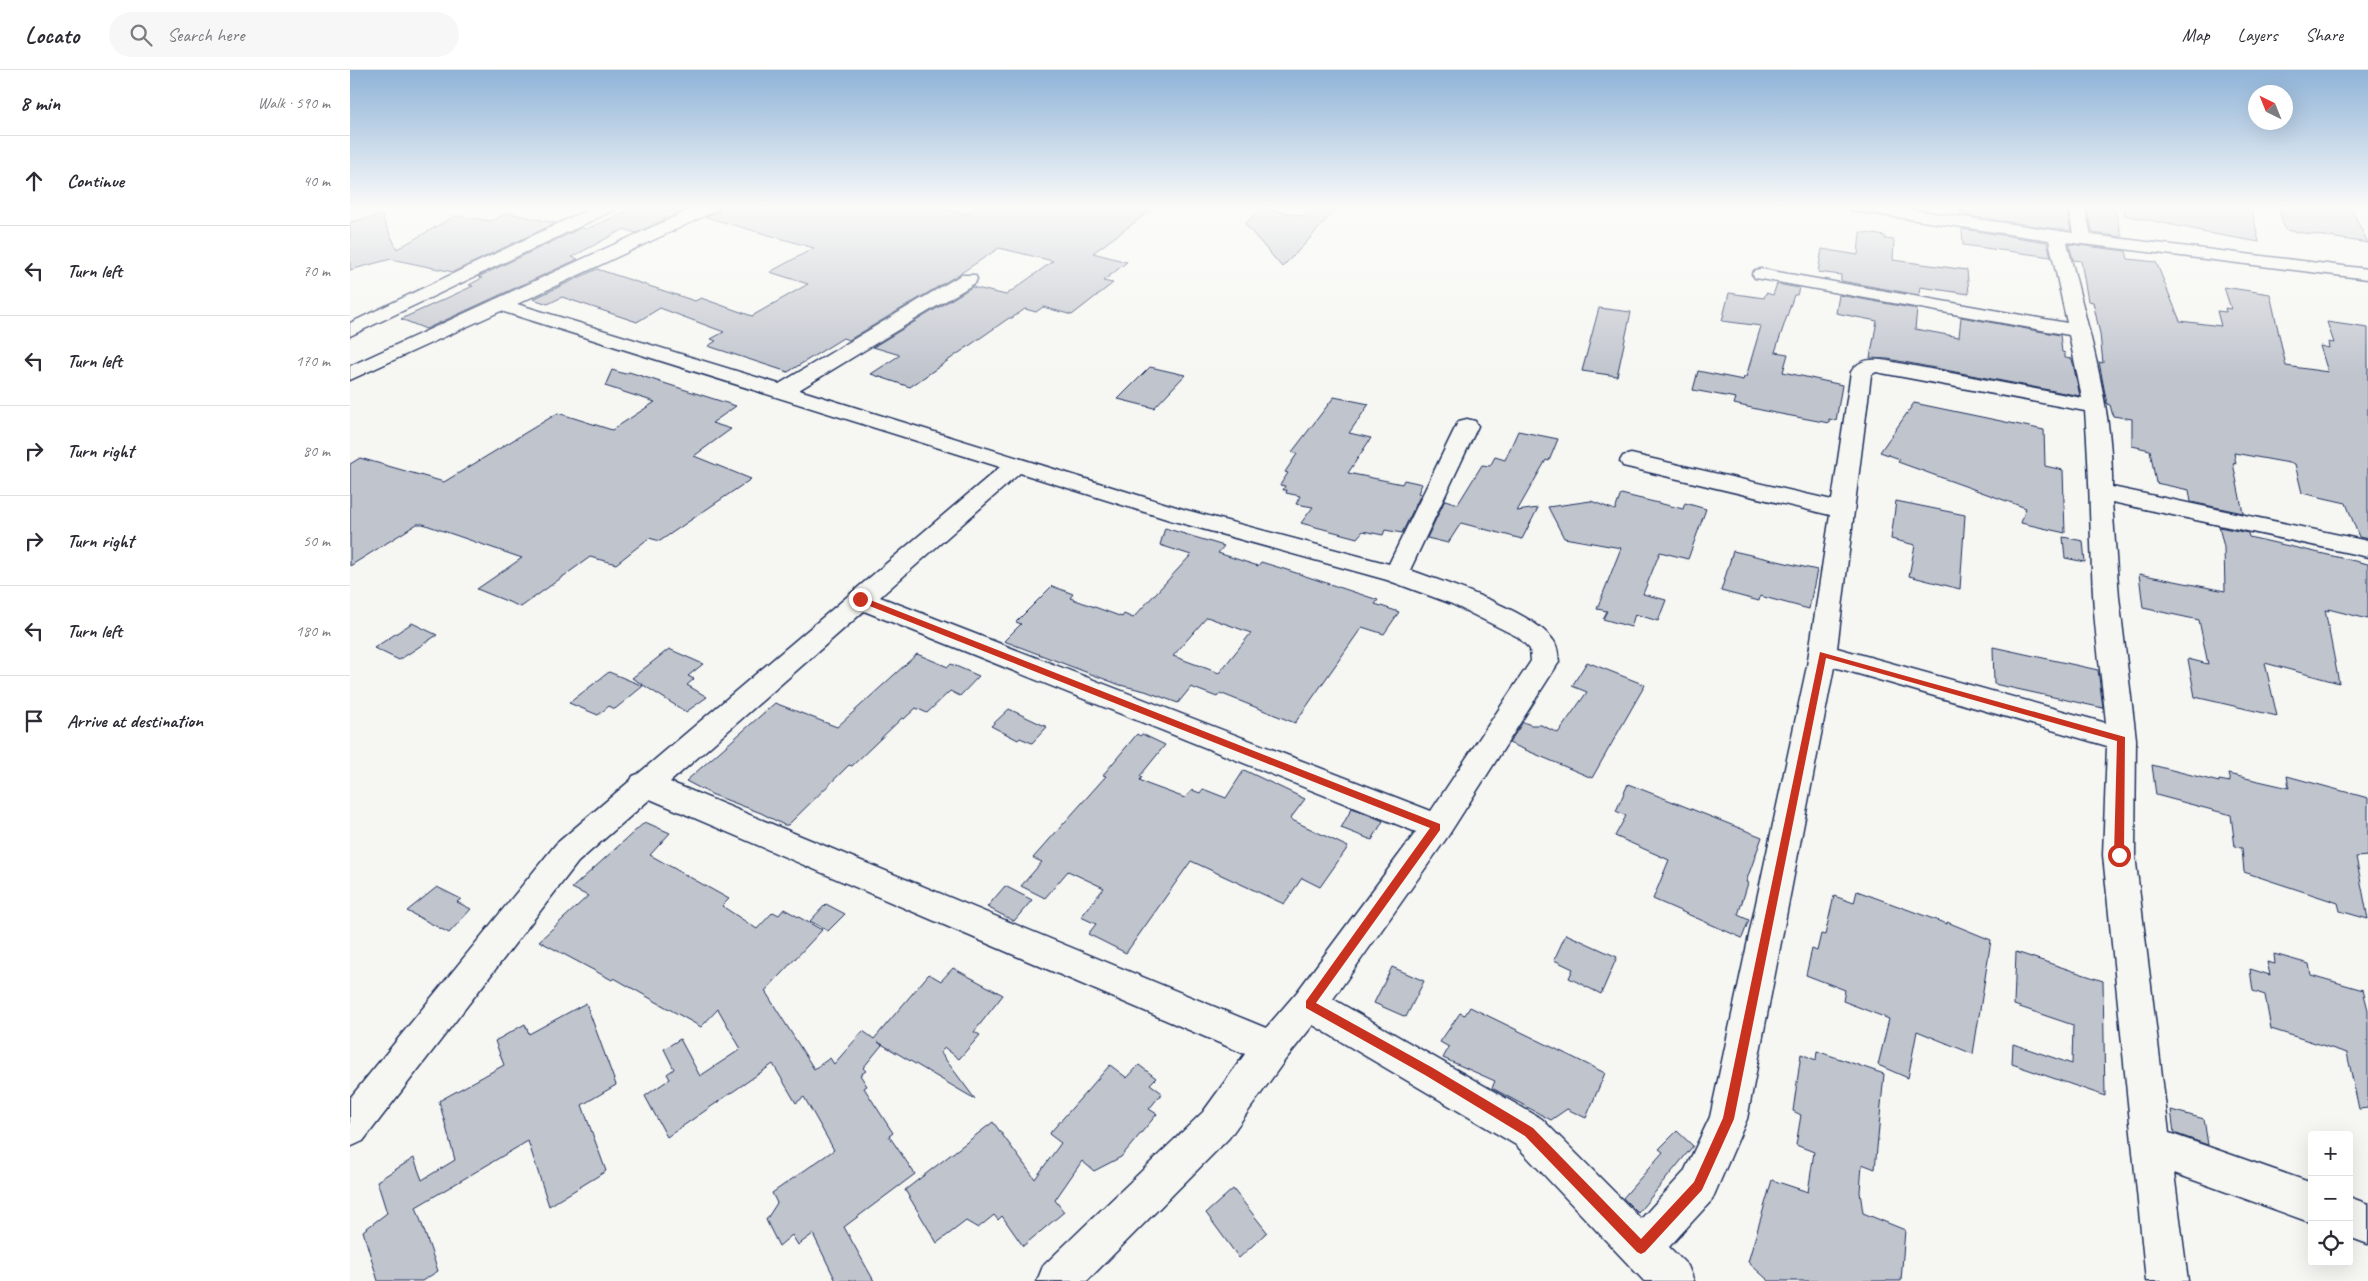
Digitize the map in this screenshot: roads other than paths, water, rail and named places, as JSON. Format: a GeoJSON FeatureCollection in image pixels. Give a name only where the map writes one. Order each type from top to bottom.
{"type":"FeatureCollection","features":[{"type":"Feature","properties":{"kind":"street"},"geometry":{"type":"LineString","coordinates":[[350,330],[490,263]]}},
{"type":"Feature","properties":{"kind":"street"},"geometry":{"type":"LineString","coordinates":[[350,374],[589,263]]}},
{"type":"Feature","properties":{"kind":"street"},"geometry":{"type":"LineString","coordinates":[[2072,263],[2079,331],[2095,407],[2101,468],[2100,492],[2106,597],[2122,739],[2119,855],[2167,1281]]}},
{"type":"Feature","properties":{"kind":"street"},"geometry":{"type":"LineString","coordinates":[[2275,263],[2368,274]]}},
{"type":"Feature","properties":{"kind":"street"},"geometry":{"type":"LineString","coordinates":[[1761,274],[2079,331]]}},
{"type":"Feature","properties":{"kind":"street"},"geometry":{"type":"LineString","coordinates":[[783,391],[968,279]]}},
{"type":"Feature","properties":{"kind":"street"},"geometry":{"type":"LineString","coordinates":[[498,304],[1178,515],[1396,574],[1461,598],[1527,630],[1543,646],[1545,662],[1437,827],[1309,1004],[1272,1048],[1216,1125],[1058,1281]]}},
{"type":"Feature","properties":{"kind":"street"},"geometry":{"type":"LineString","coordinates":[[1641,1248],[1698,1186],[1728,1119],[1822,654],[1861,372],[1872,365],[2095,407]]}},
{"type":"Feature","properties":{"kind":"street"},"geometry":{"type":"LineString","coordinates":[[1396,574],[1467,426]]}},
{"type":"Feature","properties":{"kind":"street"},"geometry":{"type":"LineString","coordinates":[[1631,461],[1842,510]]}},
{"type":"Feature","properties":{"kind":"street"},"geometry":{"type":"LineString","coordinates":[[350,1128],[567,853],[644,784],[1017,464]]}},
{"type":"Feature","properties":{"kind":"street"},"geometry":{"type":"LineString","coordinates":[[2100,492],[2368,549]]}},
{"type":"Feature","properties":{"kind":"street"},"geometry":{"type":"LineString","coordinates":[[860,599],[1437,827]]}},
{"type":"Feature","properties":{"kind":"street"},"geometry":{"type":"LineString","coordinates":[[1822,654],[2122,739]]}},
{"type":"Feature","properties":{"kind":"street"},"geometry":{"type":"LineString","coordinates":[[644,784],[1272,1048]]}},
{"type":"Feature","properties":{"kind":"street"},"geometry":{"type":"LineString","coordinates":[[1309,1004],[1429,1072],[1529,1132],[1673,1281]]}},
{"type":"Feature","properties":{"kind":"street"},"geometry":{"type":"LineString","coordinates":[[2151,1146],[2308,1203]]}},
{"type":"Feature","properties":{"kind":"street"},"geometry":{"type":"LineString","coordinates":[[2353,1218],[2368,1224]]}}]}
